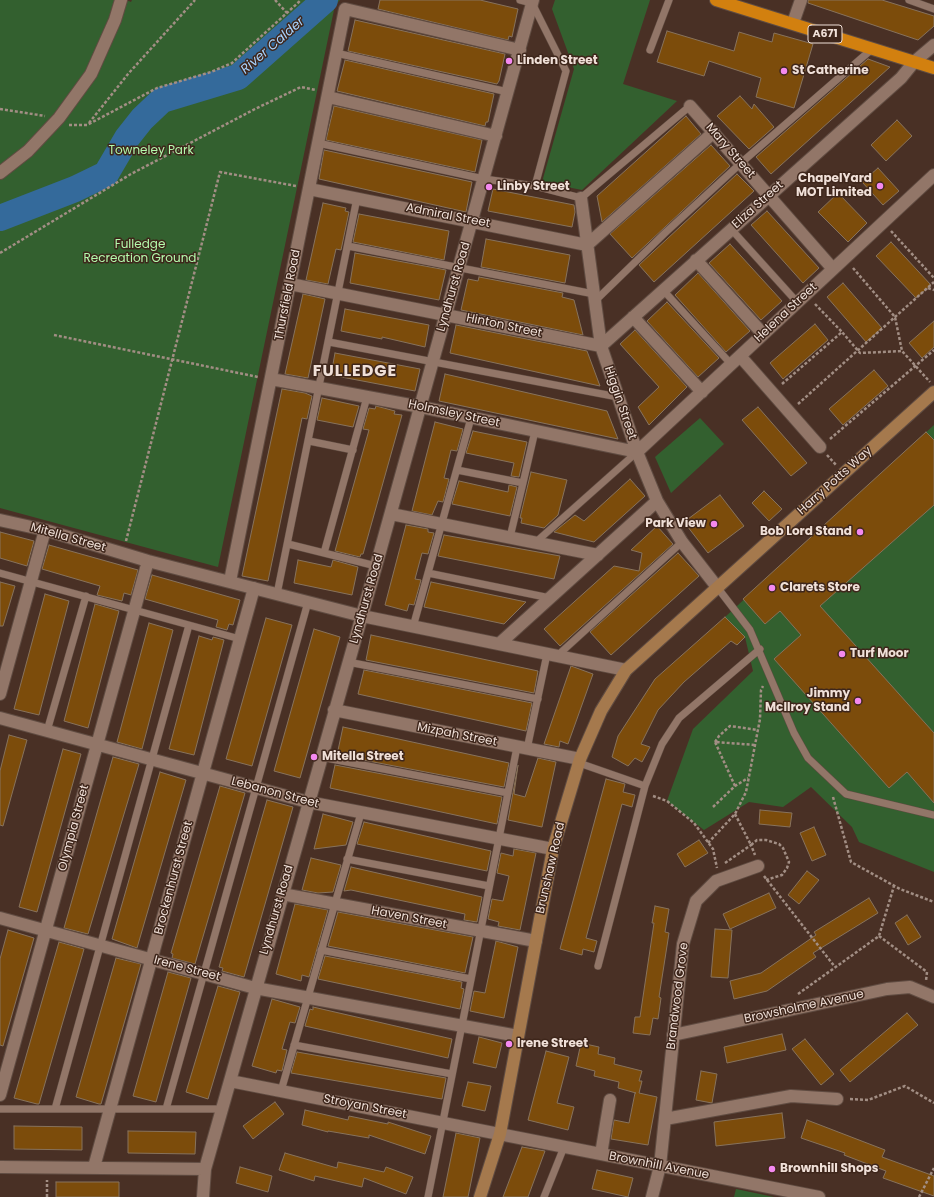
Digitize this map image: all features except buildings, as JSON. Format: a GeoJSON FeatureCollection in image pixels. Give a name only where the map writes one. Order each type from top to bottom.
{"type":"FeatureCollection","features":[{"type":"Feature","properties":{"kind":"highway","name":"A671"},"geometry":{"type":"LineString","coordinates":[[716,0],[934,68]]}},
{"type":"Feature","properties":{"kind":"street"},"geometry":{"type":"LineString","coordinates":[[0,173],[28,151],[60,118],[91,74],[115,20],[121,0]]}},
{"type":"Feature","properties":{"kind":"street"},"geometry":{"type":"LineString","coordinates":[[793,23],[801,0]]}},
{"type":"Feature","properties":{"kind":"street","name":"Lyndhurst Road"},"geometry":{"type":"LineString","coordinates":[[203,1197],[205,1169],[320,757],[391,514],[520,50],[528,1]]}},
{"type":"Feature","properties":{"kind":"street"},"geometry":{"type":"LineString","coordinates":[[347,5],[520,50]]}},
{"type":"Feature","properties":{"kind":"street","name":"Thursfield Road"},"geometry":{"type":"LineString","coordinates":[[230,581],[347,5]]}},
{"type":"Feature","properties":{"kind":"street","name":"Eliza Street"},"geometry":{"type":"LineString","coordinates":[[601,346],[768,195],[901,78],[914,62],[934,45]]}},
{"type":"Feature","properties":{"kind":"street"},"geometry":{"type":"LineString","coordinates":[[328,95],[496,136]]}},
{"type":"Feature","properties":{"kind":"street","name":"Mary Street"},"geometry":{"type":"LineString","coordinates":[[690,106],[834,269]]}},
{"type":"Feature","properties":{"kind":"street"},"geometry":{"type":"LineString","coordinates":[[587,245],[714,132]]}},
{"type":"Feature","properties":{"kind":"street","name":"Helena Street"},"geometry":{"type":"LineString","coordinates":[[637,452],[934,175]]}},
{"type":"Feature","properties":{"kind":"street","name":"Admiral Street"},"geometry":{"type":"LineString","coordinates":[[309,189],[587,245]]}},
{"type":"Feature","properties":{"kind":"street","name":"Higgin Street"},"geometry":{"type":"LineString","coordinates":[[581,198],[601,346],[637,452],[656,501],[682,542],[717,587]]}},
{"type":"Feature","properties":{"kind":"street"},"geometry":{"type":"LineString","coordinates":[[696,260],[763,334]]}},
{"type":"Feature","properties":{"kind":"street","name":"Hinton Street"},"geometry":{"type":"LineString","coordinates":[[290,284],[601,346]]}},
{"type":"Feature","properties":{"kind":"street"},"geometry":{"type":"LineString","coordinates":[[633,317],[702,392]]}},
{"type":"Feature","properties":{"kind":"street"},"geometry":{"type":"LineString","coordinates":[[740,356],[820,447]]}},
{"type":"Feature","properties":{"kind":"street","name":"Holmsley Street"},"geometry":{"type":"LineString","coordinates":[[271,379],[420,407],[637,452]]}},
{"type":"Feature","properties":{"kind":"street","name":"Harry Potts Way"},"geometry":{"type":"LineString","coordinates":[[717,587],[934,392]]}},
{"type":"Feature","properties":{"kind":"street"},"geometry":{"type":"LineString","coordinates":[[499,644],[656,501]]}},
{"type":"Feature","properties":{"kind":"street"},"geometry":{"type":"LineString","coordinates":[[391,514],[598,554]]}},
{"type":"Feature","properties":{"kind":"street","name":"Mitella Street"},"geometry":{"type":"LineString","coordinates":[[0,520],[45,530],[148,561],[362,616],[626,670]]}},
{"type":"Feature","properties":{"kind":"street"},"geometry":{"type":"LineString","coordinates":[[0,694],[45,530]]}},
{"type":"Feature","properties":{"kind":"street","name":"Olympia Street"},"geometry":{"type":"LineString","coordinates":[[0,1095],[148,561]]}},
{"type":"Feature","properties":{"kind":"street","name":"Brunshaw Road"},"geometry":{"type":"LineString","coordinates":[[480,1197],[500,1134],[553,850],[579,761],[601,711],[626,670],[717,587]]}},
{"type":"Feature","properties":{"kind":"street","name":"Brockenhurst Street"},"geometry":{"type":"LineString","coordinates":[[94,1167],[254,588]]}},
{"type":"Feature","properties":{"kind":"street","name":"Mizpah Street"},"geometry":{"type":"LineString","coordinates":[[334,710],[579,761]]}},
{"type":"Feature","properties":{"kind":"street","name":"Lebanon Street"},"geometry":{"type":"LineString","coordinates":[[0,718],[308,802],[553,850]]}},
{"type":"Feature","properties":{"kind":"street","name":"Brandwood Grove"},"geometry":{"type":"LineString","coordinates":[[652,1197],[660,1166],[683,944],[696,901],[716,881],[758,866]]}},
{"type":"Feature","properties":{"kind":"street","name":"Haven Street"},"geometry":{"type":"LineString","coordinates":[[282,894],[536,941]]}},
{"type":"Feature","properties":{"kind":"street","name":"Irene Street"},"geometry":{"type":"LineString","coordinates":[[0,918],[256,988],[518,1036]]}},
{"type":"Feature","properties":{"kind":"street","name":"Browsholme Avenue"},"geometry":{"type":"LineString","coordinates":[[673,1035],[887,989],[910,987],[929,994]]}},
{"type":"Feature","properties":{"kind":"street","name":"Stroyan Street"},"geometry":{"type":"LineString","coordinates":[[230,1081],[500,1134]]}},
{"type":"Feature","properties":{"kind":"street"},"geometry":{"type":"LineString","coordinates":[[665,1119],[791,1096],[837,1099]]}},
{"type":"Feature","properties":{"kind":"street"},"geometry":{"type":"LineString","coordinates":[[601,1154],[610,1100]]}},
{"type":"Feature","properties":{"kind":"street","name":"Brownhill Avenue"},"geometry":{"type":"LineString","coordinates":[[500,1134],[819,1197]]}},
{"type":"Feature","properties":{"kind":"street"},"geometry":{"type":"LineString","coordinates":[[0,1167],[205,1169]]}},
{"type":"Feature","properties":{"kind":"lane"},"geometry":{"type":"LineString","coordinates":[[650,50],[669,0]]}},
{"type":"Feature","properties":{"kind":"lane"},"geometry":{"type":"LineString","coordinates":[[909,0],[934,9]]}},
{"type":"Feature","properties":{"kind":"lane"},"geometry":{"type":"LineString","coordinates":[[528,1],[566,71],[535,186]]}},
{"type":"Feature","properties":{"kind":"lane"},"geometry":{"type":"LineString","coordinates":[[348,246],[594,297],[741,163],[872,49]]}},
{"type":"Feature","properties":{"kind":"lane"},"geometry":{"type":"LineString","coordinates":[[336,54],[508,92]]}},
{"type":"Feature","properties":{"kind":"lane"},"geometry":{"type":"LineString","coordinates":[[318,143],[484,179],[535,186],[581,198],[690,106]]}},
{"type":"Feature","properties":{"kind":"lane"},"geometry":{"type":"LineString","coordinates":[[277,594],[358,198]]}},
{"type":"Feature","properties":{"kind":"lane"},"geometry":{"type":"LineString","coordinates":[[731,229],[801,299]]}},
{"type":"Feature","properties":{"kind":"lane"},"geometry":{"type":"LineString","coordinates":[[663,290],[731,364]]}},
{"type":"Feature","properties":{"kind":"lane"},"geometry":{"type":"LineString","coordinates":[[329,342],[618,397]]}},
{"type":"Feature","properties":{"kind":"lane"},"geometry":{"type":"LineString","coordinates":[[324,553],[367,397]]}},
{"type":"Feature","properties":{"kind":"lane"},"geometry":{"type":"LineString","coordinates":[[413,627],[471,418]]}},
{"type":"Feature","properties":{"kind":"lane"},"geometry":{"type":"LineString","coordinates":[[510,537],[535,431]]}},
{"type":"Feature","properties":{"kind":"lane"},"geometry":{"type":"LineString","coordinates":[[309,441],[353,450]]}},
{"type":"Feature","properties":{"kind":"lane"},"geometry":{"type":"LineString","coordinates":[[536,542],[637,452]]}},
{"type":"Feature","properties":{"kind":"lane"},"geometry":{"type":"LineString","coordinates":[[457,470],[523,483]]}},
{"type":"Feature","properties":{"kind":"lane"},"geometry":{"type":"LineString","coordinates":[[428,1197],[508,793],[552,655],[682,542]]}},
{"type":"Feature","properties":{"kind":"lane"},"geometry":{"type":"LineString","coordinates":[[288,544],[376,566]]}},
{"type":"Feature","properties":{"kind":"lane"},"geometry":{"type":"LineString","coordinates":[[0,573],[31,580],[240,638]]}},
{"type":"Feature","properties":{"kind":"lane"},"geometry":{"type":"LineString","coordinates":[[428,573],[550,598]]}},
{"type":"Feature","properties":{"kind":"lane"},"geometry":{"type":"LineString","coordinates":[[717,587],[750,630],[760,650],[794,733],[808,758],[846,794],[934,815]]}},
{"type":"Feature","properties":{"kind":"lane"},"geometry":{"type":"LineString","coordinates":[[47,731],[86,596]]}},
{"type":"Feature","properties":{"kind":"lane"},"geometry":{"type":"LineString","coordinates":[[166,1109],[308,602]]}},
{"type":"Feature","properties":{"kind":"lane"},"geometry":{"type":"LineString","coordinates":[[55,1109],[189,625]]}},
{"type":"Feature","properties":{"kind":"lane"},"geometry":{"type":"LineString","coordinates":[[598,966],[645,786],[662,744],[679,718],[760,650]]}},
{"type":"Feature","properties":{"kind":"lane"},"geometry":{"type":"LineString","coordinates":[[348,662],[538,699]]}},
{"type":"Feature","properties":{"kind":"lane"},"geometry":{"type":"LineString","coordinates":[[320,757],[508,793]]}},
{"type":"Feature","properties":{"kind":"lane"},"geometry":{"type":"LineString","coordinates":[[579,761],[645,786]]}},
{"type":"Feature","properties":{"kind":"lane"},"geometry":{"type":"LineString","coordinates":[[281,1091],[361,812]]}},
{"type":"Feature","properties":{"kind":"lane"},"geometry":{"type":"LineString","coordinates":[[347,859],[490,886]]}},
{"type":"Feature","properties":{"kind":"lane"},"geometry":{"type":"LineString","coordinates":[[321,950],[471,979]]}},
{"type":"Feature","properties":{"kind":"lane"},"geometry":{"type":"LineString","coordinates":[[294,1045],[452,1074]]}},
{"type":"Feature","properties":{"kind":"lane"},"geometry":{"type":"LineString","coordinates":[[0,1109],[222,1109]]}},
{"type":"Feature","properties":{"kind":"lane"},"geometry":{"type":"LineString","coordinates":[[544,1197],[564,1147]]}},
{"type":"Feature","properties":{"kind":"path"},"geometry":{"type":"LineString","coordinates":[[195,0],[128,74],[87,125],[157,88],[211,72],[232,63],[301,0]]}},
{"type":"Feature","properties":{"kind":"path"},"geometry":{"type":"LineString","coordinates":[[276,0],[287,13]]}},
{"type":"Feature","properties":{"kind":"path"},"geometry":{"type":"LineString","coordinates":[[0,253],[131,174],[255,108],[302,87],[328,95]]}},
{"type":"Feature","properties":{"kind":"path"},"geometry":{"type":"LineString","coordinates":[[0,109],[60,118]]}},
{"type":"Feature","properties":{"kind":"path"},"geometry":{"type":"LineString","coordinates":[[123,554],[220,172],[309,189]]}},
{"type":"Feature","properties":{"kind":"path"},"geometry":{"type":"LineString","coordinates":[[884,222],[934,278]]}},
{"type":"Feature","properties":{"kind":"path"},"geometry":{"type":"LineString","coordinates":[[844,258],[895,317],[902,350],[934,386]]}},
{"type":"Feature","properties":{"kind":"path"},"geometry":{"type":"LineString","coordinates":[[789,413],[934,282]]}},
{"type":"Feature","properties":{"kind":"path"},"geometry":{"type":"LineString","coordinates":[[928,288],[934,290]]}},
{"type":"Feature","properties":{"kind":"path"},"geometry":{"type":"LineString","coordinates":[[801,299],[842,332],[860,353],[902,350]]}},
{"type":"Feature","properties":{"kind":"path"},"geometry":{"type":"LineString","coordinates":[[772,393],[842,332]]}},
{"type":"Feature","properties":{"kind":"path"},"geometry":{"type":"LineString","coordinates":[[54,334],[271,379]]}},
{"type":"Feature","properties":{"kind":"path"},"geometry":{"type":"LineString","coordinates":[[843,473],[820,447],[934,350]]}},
{"type":"Feature","properties":{"kind":"path"},"geometry":{"type":"LineString","coordinates":[[708,843],[735,814],[746,792],[758,730],[761,690],[770,674]]}},
{"type":"Feature","properties":{"kind":"path"},"geometry":{"type":"LineString","coordinates":[[715,742],[730,726],[758,730]]}},
{"type":"Feature","properties":{"kind":"path"},"geometry":{"type":"LineString","coordinates":[[715,742],[755,745]]}},
{"type":"Feature","properties":{"kind":"path"},"geometry":{"type":"LineString","coordinates":[[715,742],[735,786]]}},
{"type":"Feature","properties":{"kind":"path"},"geometry":{"type":"LineString","coordinates":[[713,807],[735,786],[749,777]]}},
{"type":"Feature","properties":{"kind":"path"},"geometry":{"type":"LineString","coordinates":[[828,778],[851,862],[894,886],[934,902]]}},
{"type":"Feature","properties":{"kind":"path"},"geometry":{"type":"LineString","coordinates":[[735,814],[750,845],[757,840],[766,840],[780,844],[790,862],[782,875],[766,880]]}},
{"type":"Feature","properties":{"kind":"path"},"geometry":{"type":"LineString","coordinates":[[794,997],[879,936],[894,886]]}},
{"type":"Feature","properties":{"kind":"path"},"geometry":{"type":"LineString","coordinates":[[879,936],[927,972],[929,994]]}},
{"type":"Feature","properties":{"kind":"path"},"geometry":{"type":"LineString","coordinates":[[837,1099],[868,1100],[905,1086],[934,1103]]}},
{"type":"Feature","properties":{"kind":"path"},"geometry":{"type":"LineString","coordinates":[[919,1197],[934,1168]]}},
{"type":"Feature","properties":{"kind":"green space","name":"Towneley Park"},"geometry":{"type":"Polygon","coordinates":[[[0,0],[126,0],[131,2],[132,0],[340,0],[335,5],[218,567],[0,508],[0,0]]]}},
{"type":"Feature","properties":{"kind":"green space"},"geometry":{"type":"Polygon","coordinates":[[[555,0],[650,0],[623,84],[677,101],[582,190],[542,182],[574,69],[552,9],[555,0]]]}},
{"type":"Feature","properties":{"kind":"green space"},"geometry":{"type":"Polygon","coordinates":[[[700,418],[724,444],[671,493],[655,457],[700,418]]]}},
{"type":"Feature","properties":{"kind":"green space","name":"Turf Moor"},"geometry":{"type":"Polygon","coordinates":[[[934,425],[934,872],[859,842],[852,827],[811,787],[783,807],[749,802],[704,830],[667,801],[693,729],[753,671],[745,637],[725,617],[934,425]]]}},
{"type":"Feature","properties":{"kind":"green space"},"geometry":{"type":"Polygon","coordinates":[[[736,1189],[774,1197],[734,1197],[736,1189]]]}},
{"type":"Feature","properties":{"kind":"waterway","name":"River Calder"},"geometry":{"type":"LineString","coordinates":[[0,218],[75,189],[106,174],[127,138],[142,119],[162,100],[238,77],[325,0]]}},
{"type":"Feature","properties":{"kind":"place","name":"Linden Street"},"geometry":{"type":"Point","coordinates":[509,61]}},
{"type":"Feature","properties":{"kind":"place","name":"St Catherine"},"geometry":{"type":"Point","coordinates":[784,71]}},
{"type":"Feature","properties":{"kind":"place","name":"ChapelYard MOT Limited"},"geometry":{"type":"Point","coordinates":[880,186]}},
{"type":"Feature","properties":{"kind":"place","name":"Linby Street"},"geometry":{"type":"Point","coordinates":[489,187]}},
{"type":"Feature","properties":{"kind":"place","name":"Park View"},"geometry":{"type":"Point","coordinates":[714,524]}},
{"type":"Feature","properties":{"kind":"place","name":"Bob Lord Stand"},"geometry":{"type":"Point","coordinates":[860,532]}},
{"type":"Feature","properties":{"kind":"place","name":"Clarets Store"},"geometry":{"type":"Point","coordinates":[772,588]}},
{"type":"Feature","properties":{"kind":"place","name":"Turf Moor"},"geometry":{"type":"Point","coordinates":[842,654]}},
{"type":"Feature","properties":{"kind":"place","name":"Jimmy McIlroy Stand"},"geometry":{"type":"Point","coordinates":[858,701]}},
{"type":"Feature","properties":{"kind":"place","name":"Mitella Street"},"geometry":{"type":"Point","coordinates":[314,757]}},
{"type":"Feature","properties":{"kind":"place","name":"Irene Street"},"geometry":{"type":"Point","coordinates":[509,1044]}},
{"type":"Feature","properties":{"kind":"place","name":"Brownhill Shops"},"geometry":{"type":"Point","coordinates":[772,1169]}},
{"type":"Feature","properties":{"kind":"district","name":"FULLEDGE"},"geometry":{"type":"Point","coordinates":[355,372]}},
{"type":"Feature","properties":{"kind":"park label","name":"Fulledge Recreation Ground"},"geometry":{"type":"Point","coordinates":[140,252]}}]}
